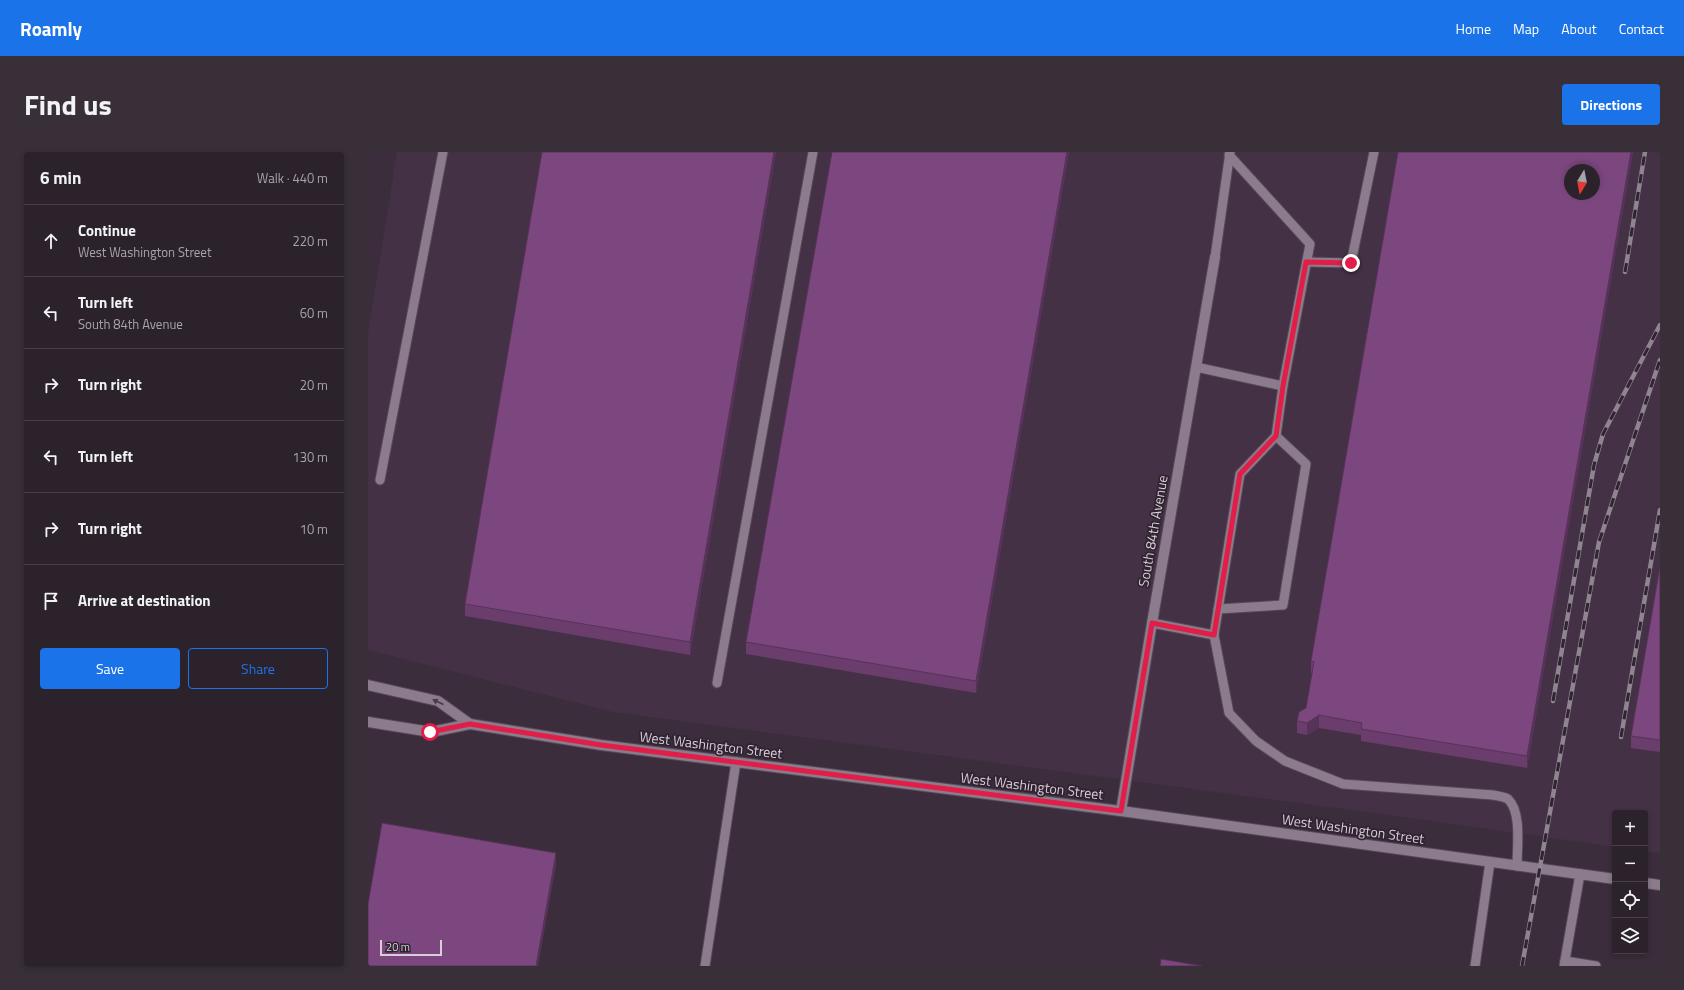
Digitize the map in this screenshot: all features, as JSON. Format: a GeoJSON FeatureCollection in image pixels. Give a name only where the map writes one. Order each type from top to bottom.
{"type":"FeatureCollection","features":[{"type":"Feature","properties":{"kind":"street","name":"South 84th Avenue"},"geometry":{"type":"LineString","coordinates":[[1121,811],[1215,256]]}},
{"type":"Feature","properties":{"kind":"street","name":"West Washington Street"},"geometry":{"type":"LineString","coordinates":[[368,685],[438,701],[470,724]]}},
{"type":"Feature","properties":{"kind":"street","name":"West Washington Street"},"geometry":{"type":"LineString","coordinates":[[368,722],[430,732],[470,724],[601,745],[1121,811],[1612,879]]}},
{"type":"Feature","properties":{"kind":"street"},"geometry":{"type":"LineString","coordinates":[[1648,883],[1660,885]]}},
{"type":"Feature","properties":{"kind":"lane"},"geometry":{"type":"LineString","coordinates":[[380,480],[443,152]]}},
{"type":"Feature","properties":{"kind":"lane"},"geometry":{"type":"LineString","coordinates":[[717,682],[813,152]]}},
{"type":"Feature","properties":{"kind":"lane"},"geometry":{"type":"LineString","coordinates":[[1306,262],[1351,263],[1374,152]]}},
{"type":"Feature","properties":{"kind":"lane"},"geometry":{"type":"LineString","coordinates":[[1229,153],[1310,244],[1283,386],[1276,436],[1240,474],[1214,635],[1229,713],[1256,741],[1285,761],[1343,784],[1493,794],[1508,799],[1515,810],[1518,823],[1517,866]]}},
{"type":"Feature","properties":{"kind":"lane"},"geometry":{"type":"LineString","coordinates":[[1215,256],[1229,153]]}},
{"type":"Feature","properties":{"kind":"lane"},"geometry":{"type":"LineString","coordinates":[[1196,367],[1283,386]]}},
{"type":"Feature","properties":{"kind":"lane"},"geometry":{"type":"LineString","coordinates":[[1218,609],[1283,605],[1306,464],[1276,436]]}},
{"type":"Feature","properties":{"kind":"lane"},"geometry":{"type":"LineString","coordinates":[[1152,623],[1214,635]]}},
{"type":"Feature","properties":{"kind":"lane"},"geometry":{"type":"LineString","coordinates":[[704,966],[736,762]]}},
{"type":"Feature","properties":{"kind":"lane"},"geometry":{"type":"LineString","coordinates":[[1475,966],[1490,862]]}},
{"type":"Feature","properties":{"kind":"lane"},"geometry":{"type":"LineString","coordinates":[[1580,874],[1564,964],[1596,966]]}},
{"type":"Feature","properties":{"kind":"shaded area"},"geometry":{"type":"Polygon","coordinates":[[[397,152],[1660,152],[1660,853],[1648,851],[1648,810],[1612,810],[1612,847],[1382,814],[613,712],[368,650],[368,334],[397,152]]]}},
{"type":"Feature","properties":{"kind":"building"},"geometry":{"type":"Polygon","coordinates":[[[542,152],[774,152],[690,642],[465,604],[542,152]]]}},
{"type":"Feature","properties":{"kind":"building"},"geometry":{"type":"Polygon","coordinates":[[[832,152],[1067,152],[976,681],[746,642],[832,152]]]}},
{"type":"Feature","properties":{"kind":"building"},"geometry":{"type":"Polygon","coordinates":[[[1398,152],[1631,152],[1527,756],[1361,729],[1362,723],[1319,715],[1307,723],[1297,721],[1299,712],[1306,708],[1314,662],[1311,661],[1398,152]]]}},
{"type":"Feature","properties":{"kind":"building"},"geometry":{"type":"Polygon","coordinates":[[[1660,566],[1660,740],[1631,736],[1660,566]]]}},
{"type":"Feature","properties":{"kind":"building"},"geometry":{"type":"Polygon","coordinates":[[[382,823],[556,853],[536,966],[368,966],[368,904],[382,823]]]}},
{"type":"Feature","properties":{"kind":"building"},"geometry":{"type":"Polygon","coordinates":[[[1161,959],[1202,966],[1160,966],[1161,959]]]}},
{"type":"Feature","properties":{"kind":"railway"},"geometry":{"type":"LineString","coordinates":[[1625,272],[1645,152]]}},
{"type":"Feature","properties":{"kind":"railway"},"geometry":{"type":"LineString","coordinates":[[1553,701],[1594,465],[1603,434],[1660,325]]}},
{"type":"Feature","properties":{"kind":"railway"},"geometry":{"type":"LineString","coordinates":[[1522,966],[1599,542],[1660,360]]}},
{"type":"Feature","properties":{"kind":"railway"},"geometry":{"type":"LineString","coordinates":[[1621,737],[1660,510]]}},
{"type":"Feature","properties":{"kind":"route"},"geometry":{"type":"LineString","coordinates":[[430,732],[470,724],[601,745],[1121,811],[1152,623],[1214,635],[1240,474],[1276,436],[1283,386],[1306,262],[1351,263]]}}]}
